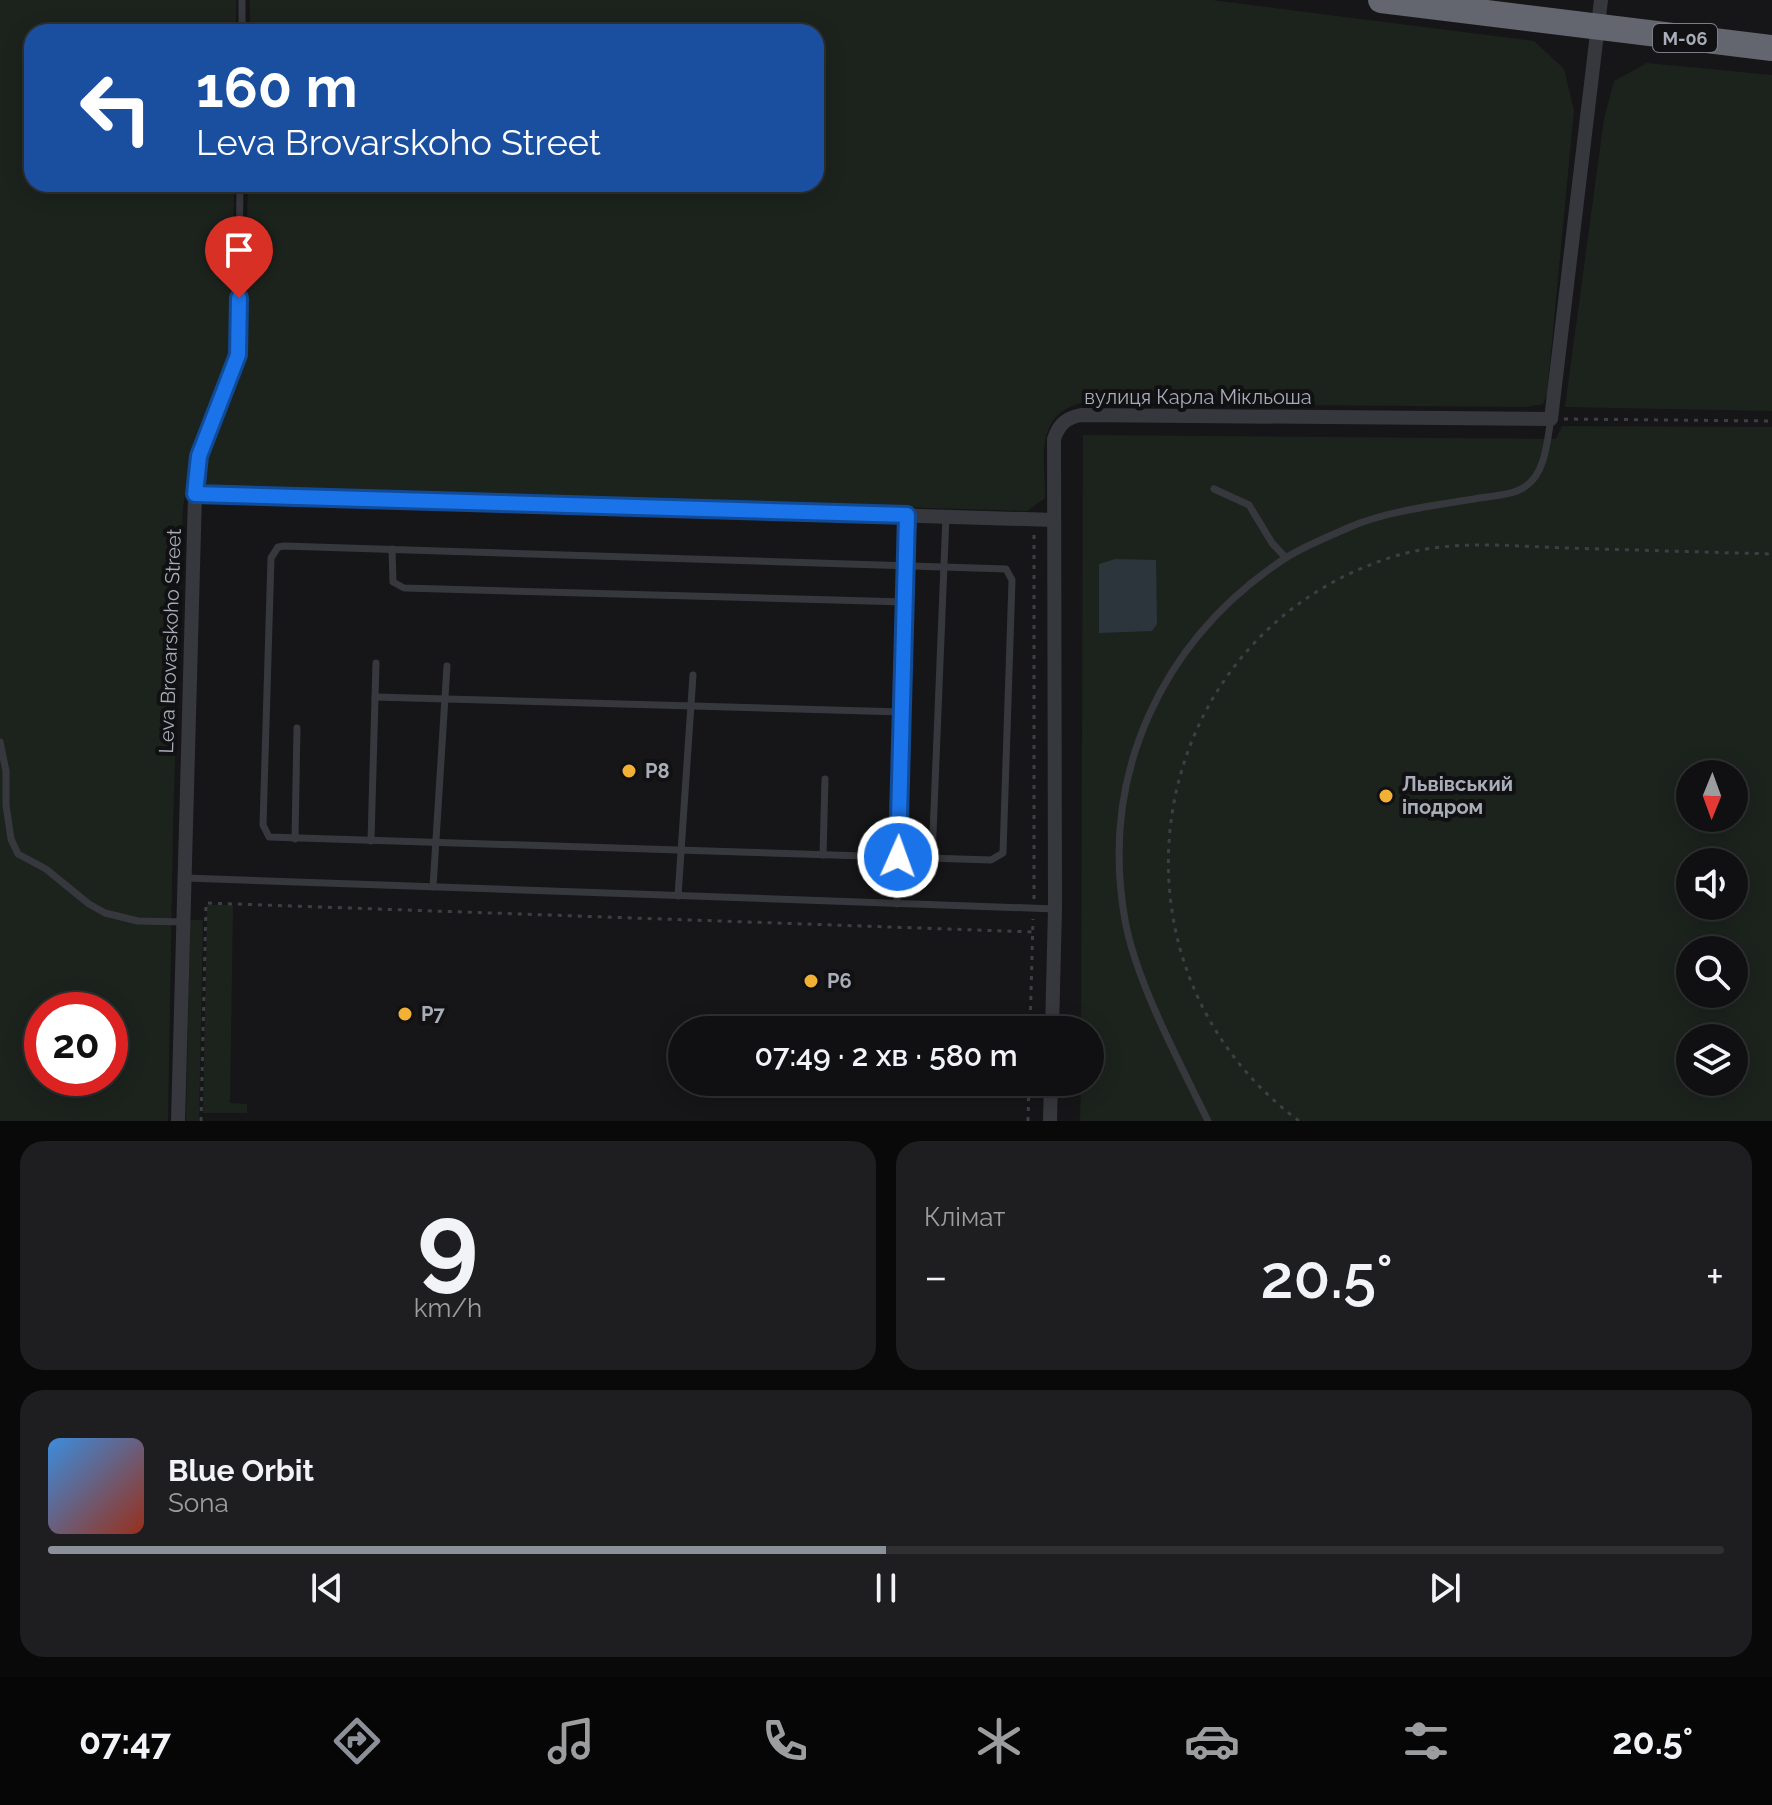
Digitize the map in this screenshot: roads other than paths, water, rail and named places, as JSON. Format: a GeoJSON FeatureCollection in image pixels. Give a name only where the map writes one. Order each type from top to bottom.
{"type":"FeatureCollection","features":[{"type":"Feature","properties":{"kind":"highway","name":"М-06"},"geometry":{"type":"LineString","coordinates":[[1381,0],[1474,3],[1598,27],[1772,48]]}},
{"type":"Feature","properties":{"kind":"street"},"geometry":{"type":"LineString","coordinates":[[1551,419],[1601,0]]}},
{"type":"Feature","properties":{"kind":"street","name":"вулиця Карла Мікльоша"},"geometry":{"type":"LineString","coordinates":[[1052,1016],[1054,439],[1062,422],[1081,415],[1551,419]]}},
{"type":"Feature","properties":{"kind":"street"},"geometry":{"type":"LineString","coordinates":[[195,494],[1054,520]]}},
{"type":"Feature","properties":{"kind":"street","name":"Leva Brovarskoho Street"},"geometry":{"type":"LineString","coordinates":[[178,1121],[182,878],[195,494]]}},
{"type":"Feature","properties":{"kind":"street"},"geometry":{"type":"LineString","coordinates":[[1050,1121],[1051,1096]]}},
{"type":"Feature","properties":{"kind":"lane"},"geometry":{"type":"LineString","coordinates":[[242,0],[242,24]]}},
{"type":"Feature","properties":{"kind":"lane"},"geometry":{"type":"LineString","coordinates":[[195,494],[199,456],[238,355],[240,192]]}},
{"type":"Feature","properties":{"kind":"lane"},"geometry":{"type":"LineString","coordinates":[[1208,1121],[1141,973],[1125,922],[1120,871],[1122,819],[1130,763],[1167,677],[1197,637],[1235,597],[1286,558],[1354,525],[1422,508],[1507,494],[1527,486],[1543,461],[1551,419]]}},
{"type":"Feature","properties":{"kind":"lane"},"geometry":{"type":"LineString","coordinates":[[1214,489],[1249,505],[1272,543],[1286,558]]}},
{"type":"Feature","properties":{"kind":"lane"},"geometry":{"type":"LineString","coordinates":[[897,904],[907,515]]}},
{"type":"Feature","properties":{"kind":"lane"},"geometry":{"type":"LineString","coordinates":[[932,858],[946,516]]}},
{"type":"Feature","properties":{"kind":"lane"},"geometry":{"type":"LineString","coordinates":[[284,546],[392,549],[1000,567],[1011,574],[1012,580],[1005,847],[998,858],[991,860],[269,837],[263,825],[273,552],[284,546]]}},
{"type":"Feature","properties":{"kind":"lane"},"geometry":{"type":"LineString","coordinates":[[392,549],[393,582],[404,588],[905,602]]}},
{"type":"Feature","properties":{"kind":"lane"},"geometry":{"type":"LineString","coordinates":[[371,841],[376,663]]}},
{"type":"Feature","properties":{"kind":"lane"},"geometry":{"type":"LineString","coordinates":[[433,887],[447,666]]}},
{"type":"Feature","properties":{"kind":"lane"},"geometry":{"type":"LineString","coordinates":[[678,896],[693,675]]}},
{"type":"Feature","properties":{"kind":"lane"},"geometry":{"type":"LineString","coordinates":[[375,697],[902,712]]}},
{"type":"Feature","properties":{"kind":"lane"},"geometry":{"type":"LineString","coordinates":[[295,839],[297,728]]}},
{"type":"Feature","properties":{"kind":"lane"},"geometry":{"type":"LineString","coordinates":[[0,742],[6,771],[6,805],[11,839],[18,854],[46,869],[105,913],[138,921],[182,922]]}},
{"type":"Feature","properties":{"kind":"lane"},"geometry":{"type":"LineString","coordinates":[[823,855],[825,779]]}},
{"type":"Feature","properties":{"kind":"lane"},"geometry":{"type":"LineString","coordinates":[[182,878],[1055,909]]}},
{"type":"Feature","properties":{"kind":"place","name":"P8"},"geometry":{"type":"Point","coordinates":[629,771]}},
{"type":"Feature","properties":{"kind":"place","name":"Львівський іподром"},"geometry":{"type":"Point","coordinates":[1386,796]}},
{"type":"Feature","properties":{"kind":"place","name":"P6"},"geometry":{"type":"Point","coordinates":[811,981]}},
{"type":"Feature","properties":{"kind":"place","name":"P7"},"geometry":{"type":"Point","coordinates":[405,1014]}}]}
